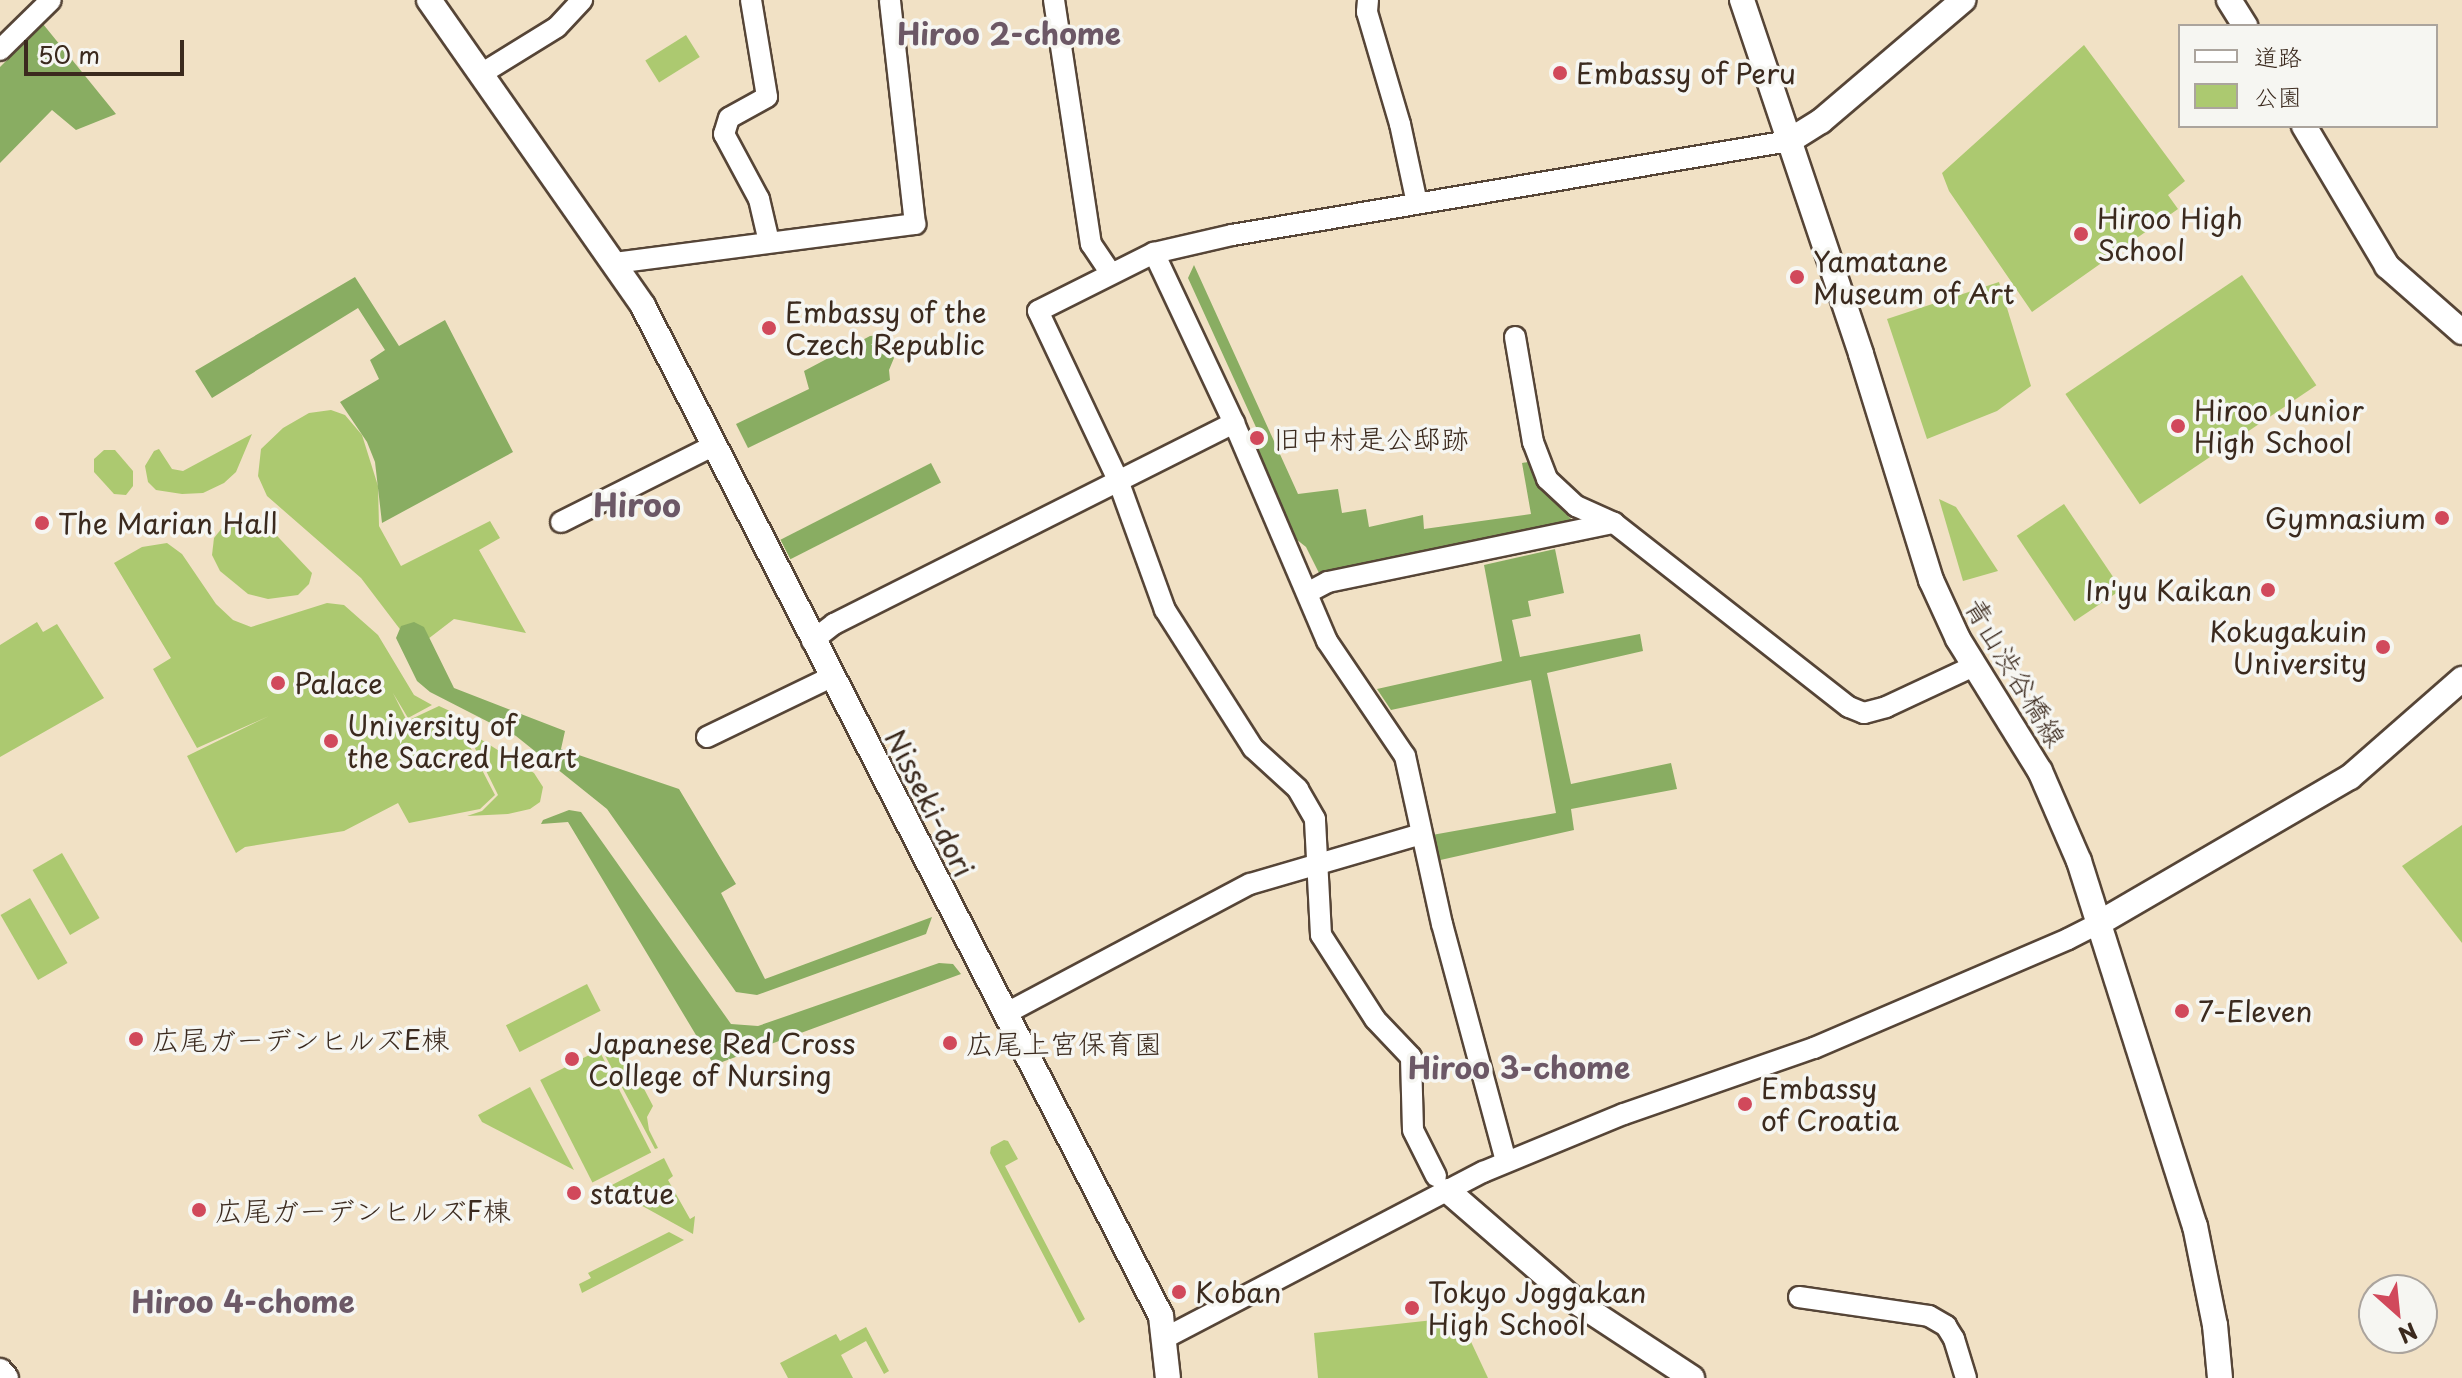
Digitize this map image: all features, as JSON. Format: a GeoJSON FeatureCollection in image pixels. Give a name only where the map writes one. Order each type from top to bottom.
{"type":"FeatureCollection","features":[{"type":"Feature","properties":{"kind":"street"},"geometry":{"type":"LineString","coordinates":[[0,50],[51,0]]}},
{"type":"Feature","properties":{"kind":"street","name":"Nisseki-dori"},"geometry":{"type":"LineString","coordinates":[[429,0],[643,306],[812,641],[1157,1307],[1165,1338],[1168,1378]]}},
{"type":"Feature","properties":{"kind":"street"},"geometry":{"type":"LineString","coordinates":[[481,74],[557,27],[582,0]]}},
{"type":"Feature","properties":{"kind":"street"},"geometry":{"type":"LineString","coordinates":[[751,0],[767,97],[729,118],[724,134],[759,199],[769,242]]}},
{"type":"Feature","properties":{"kind":"street"},"geometry":{"type":"LineString","coordinates":[[615,263],[915,224],[890,0]]}},
{"type":"Feature","properties":{"kind":"street"},"geometry":{"type":"LineString","coordinates":[[1054,0],[1091,244],[1110,272]]}},
{"type":"Feature","properties":{"kind":"street"},"geometry":{"type":"LineString","coordinates":[[1368,0],[1367,12],[1400,124],[1417,203]]}},
{"type":"Feature","properties":{"kind":"street","name":"青山渋谷橋線"},"geometry":{"type":"LineString","coordinates":[[1742,0],[1861,354],[1931,580],[1974,666],[2051,793],[2071,838],[2195,1226],[2215,1325],[2220,1378]]}},
{"type":"Feature","properties":{"kind":"street"},"geometry":{"type":"LineString","coordinates":[[1692,1378],[1575,1301],[1442,1183],[1413,1130],[1411,1057],[1375,1019],[1321,935],[1315,819],[1298,789],[1253,748],[1165,610],[1118,480],[1038,311],[1110,272],[1154,253],[1232,235],[1417,203],[1451,203],[1789,141],[1821,121],[1963,0]]}},
{"type":"Feature","properties":{"kind":"street"},"geometry":{"type":"LineString","coordinates":[[2229,0],[2244,24]]}},
{"type":"Feature","properties":{"kind":"street"},"geometry":{"type":"LineString","coordinates":[[2305,128],[2387,266],[2462,332]]}},
{"type":"Feature","properties":{"kind":"street"},"geometry":{"type":"LineString","coordinates":[[1154,253],[1234,423],[1309,592],[1327,641],[1405,756],[1421,834],[1506,1162]]}},
{"type":"Feature","properties":{"kind":"street"},"geometry":{"type":"LineString","coordinates":[[1515,337],[1533,442],[1547,479],[1576,506],[1614,523],[1857,710],[1864,713],[1886,707],[1974,666]]}},
{"type":"Feature","properties":{"kind":"street"},"geometry":{"type":"LineString","coordinates":[[812,641],[834,624],[1234,423]]}},
{"type":"Feature","properties":{"kind":"street"},"geometry":{"type":"LineString","coordinates":[[561,522],[713,446]]}},
{"type":"Feature","properties":{"kind":"street"},"geometry":{"type":"LineString","coordinates":[[1309,592],[1328,582],[1614,523]]}},
{"type":"Feature","properties":{"kind":"street"},"geometry":{"type":"LineString","coordinates":[[707,737],[831,677]]}},
{"type":"Feature","properties":{"kind":"street"},"geometry":{"type":"LineString","coordinates":[[1165,1338],[1442,1183],[1506,1162],[1624,1114],[1814,1048],[2055,945],[2099,923],[2350,777],[2462,679]]}},
{"type":"Feature","properties":{"kind":"street"},"geometry":{"type":"LineString","coordinates":[[1005,1014],[1250,884],[1421,834]]}},
{"type":"Feature","properties":{"kind":"street"},"geometry":{"type":"LineString","coordinates":[[1799,1297],[1929,1316],[1946,1326],[1954,1339],[1966,1378]]}},
{"type":"Feature","properties":{"kind":"street"},"geometry":{"type":"LineString","coordinates":[[0,1371],[6,1378]]}},
{"type":"Feature","properties":{"kind":"green space"},"geometry":{"type":"Polygon","coordinates":[[[43,24],[116,114],[76,130],[52,110],[0,163],[0,67],[43,24]]]}},
{"type":"Feature","properties":{"kind":"green space"},"geometry":{"type":"Polygon","coordinates":[[[686,35],[700,57],[659,82],[645,60],[686,35]]]}},
{"type":"Feature","properties":{"kind":"green space"},"geometry":{"type":"Polygon","coordinates":[[[2084,45],[2185,181],[2168,195],[2178,209],[2032,312],[1949,191],[1942,173],[2084,45]]]}},
{"type":"Feature","properties":{"kind":"green space"},"geometry":{"type":"Polygon","coordinates":[[[1194,265],[1298,494],[1338,489],[1342,513],[1366,509],[1369,527],[1423,515],[1424,529],[1531,514],[1522,463],[1528,462],[1537,484],[1575,523],[1319,573],[1306,547],[1286,531],[1248,451],[1260,436],[1188,278],[1194,265]]]}},
{"type":"Feature","properties":{"kind":"green space"},"geometry":{"type":"Polygon","coordinates":[[[2242,275],[2316,385],[2140,504],[2065,394],[2242,275]]]}},
{"type":"Feature","properties":{"kind":"green space"},"geometry":{"type":"Polygon","coordinates":[[[355,277],[399,346],[445,320],[513,452],[382,523],[375,462],[367,442],[340,402],[379,379],[370,360],[385,350],[358,308],[212,398],[195,371],[355,277]]]}},
{"type":"Feature","properties":{"kind":"green space"},"geometry":{"type":"Polygon","coordinates":[[[1999,282],[2031,386],[1997,411],[1927,439],[1887,319],[1999,282]]]}},
{"type":"Feature","properties":{"kind":"green space"},"geometry":{"type":"Polygon","coordinates":[[[883,335],[894,358],[889,370],[890,380],[748,448],[736,424],[809,389],[804,371],[870,336],[883,335]]]}},
{"type":"Feature","properties":{"kind":"green space"},"geometry":{"type":"Polygon","coordinates":[[[331,410],[345,415],[362,435],[378,486],[379,526],[401,566],[490,521],[500,538],[479,550],[526,633],[454,619],[415,649],[361,578],[267,496],[258,476],[261,449],[283,428],[309,413],[331,410]]]}},
{"type":"Feature","properties":{"kind":"green space"},"geometry":{"type":"Polygon","coordinates":[[[252,434],[236,472],[224,483],[203,493],[156,490],[148,482],[145,466],[154,451],[159,449],[172,469],[183,471],[252,434]]]}},
{"type":"Feature","properties":{"kind":"green space"},"geometry":{"type":"Polygon","coordinates":[[[104,450],[115,450],[133,471],[133,486],[126,495],[114,494],[94,472],[94,459],[104,450]]]}},
{"type":"Feature","properties":{"kind":"green space"},"geometry":{"type":"Polygon","coordinates":[[[931,463],[941,483],[790,559],[780,540],[931,463]]]}},
{"type":"Feature","properties":{"kind":"green space"},"geometry":{"type":"Polygon","coordinates":[[[1939,499],[1956,507],[1998,571],[1963,581],[1939,499]]]}},
{"type":"Feature","properties":{"kind":"green space"},"geometry":{"type":"Polygon","coordinates":[[[2064,504],[2122,589],[2074,621],[2017,536],[2064,504]]]}},
{"type":"Feature","properties":{"kind":"green space"},"geometry":{"type":"Polygon","coordinates":[[[253,519],[264,522],[312,573],[309,584],[298,595],[268,599],[248,594],[220,571],[212,555],[214,538],[222,528],[235,521],[253,519]]]}},
{"type":"Feature","properties":{"kind":"green space"},"geometry":{"type":"Polygon","coordinates":[[[167,543],[182,554],[216,604],[233,620],[251,627],[327,603],[344,605],[378,635],[414,695],[432,705],[408,718],[393,693],[407,721],[439,706],[452,712],[495,795],[480,809],[409,823],[398,803],[344,831],[245,847],[236,853],[187,756],[269,716],[197,748],[153,669],[171,658],[114,563],[142,547],[167,543]]]}},
{"type":"Feature","properties":{"kind":"green space"},"geometry":{"type":"Polygon","coordinates":[[[1555,549],[1564,593],[1528,601],[1531,616],[1512,620],[1520,657],[1640,634],[1643,651],[1547,673],[1571,784],[1671,763],[1677,789],[1571,809],[1574,830],[1436,861],[1432,835],[1556,813],[1531,680],[1391,710],[1377,689],[1502,661],[1484,565],[1555,549]]]}},
{"type":"Feature","properties":{"kind":"green space"},"geometry":{"type":"Polygon","coordinates":[[[37,622],[43,632],[57,624],[104,698],[0,757],[0,645],[37,622]]]}},
{"type":"Feature","properties":{"kind":"green space"},"geometry":{"type":"Polygon","coordinates":[[[414,622],[424,627],[454,688],[565,731],[561,749],[679,789],[736,884],[721,893],[765,979],[932,917],[926,934],[757,995],[736,992],[607,809],[516,736],[430,692],[417,681],[396,638],[401,626],[414,622]]]}},
{"type":"Feature","properties":{"kind":"green space"},"geometry":{"type":"Polygon","coordinates":[[[466,730],[534,773],[543,787],[540,802],[530,809],[508,814],[467,816],[482,811],[498,795],[466,730]]]}},
{"type":"Feature","properties":{"kind":"green space"},"geometry":{"type":"Polygon","coordinates":[[[569,810],[581,812],[731,1024],[758,1026],[939,963],[953,964],[961,974],[714,1065],[568,822],[541,824],[543,820],[569,810]]]}},
{"type":"Feature","properties":{"kind":"green space"},"geometry":{"type":"Polygon","coordinates":[[[2462,825],[2462,943],[2402,866],[2462,825]]]}},
{"type":"Feature","properties":{"kind":"green space"},"geometry":{"type":"Polygon","coordinates":[[[62,853],[100,918],[70,935],[33,870],[62,853]]]}},
{"type":"Feature","properties":{"kind":"green space"},"geometry":{"type":"Polygon","coordinates":[[[30,898],[68,963],[38,980],[1,915],[30,898]]]}},
{"type":"Feature","properties":{"kind":"green space"},"geometry":{"type":"Polygon","coordinates":[[[587,984],[601,1011],[520,1052],[506,1025],[587,984]]]}},
{"type":"Feature","properties":{"kind":"green space"},"geometry":{"type":"Polygon","coordinates":[[[618,1039],[653,1106],[647,1117],[649,1130],[658,1148],[655,1149],[601,1048],[618,1039]]]}},
{"type":"Feature","properties":{"kind":"green space"},"geometry":{"type":"Polygon","coordinates":[[[599,1050],[651,1152],[592,1182],[540,1080],[599,1050]]]}},
{"type":"Feature","properties":{"kind":"green space"},"geometry":{"type":"Polygon","coordinates":[[[530,1087],[574,1170],[482,1122],[478,1115],[530,1087]]]}},
{"type":"Feature","properties":{"kind":"green space"},"geometry":{"type":"Polygon","coordinates":[[[1008,1141],[1018,1159],[1005,1166],[1085,1319],[1079,1323],[990,1153],[991,1147],[1008,1141]]]}},
{"type":"Feature","properties":{"kind":"green space"},"geometry":{"type":"Polygon","coordinates":[[[664,1158],[673,1176],[668,1180],[690,1219],[695,1216],[693,1234],[608,1187],[664,1158]]]}},
{"type":"Feature","properties":{"kind":"green space"},"geometry":{"type":"Polygon","coordinates":[[[669,1232],[684,1240],[582,1293],[579,1284],[591,1278],[588,1273],[669,1232]]]}},
{"type":"Feature","properties":{"kind":"green space"},"geometry":{"type":"Polygon","coordinates":[[[1452,1318],[1465,1329],[1488,1378],[1318,1378],[1314,1333],[1452,1318]]]}},
{"type":"Feature","properties":{"kind":"green space"},"geometry":{"type":"Polygon","coordinates":[[[866,1327],[889,1371],[884,1374],[866,1341],[841,1355],[853,1378],[788,1378],[780,1363],[836,1334],[840,1341],[866,1327]]]}},
{"type":"Feature","properties":{"kind":"place","name":"Embassy of Peru"},"geometry":{"type":"Point","coordinates":[1560,73]}},
{"type":"Feature","properties":{"kind":"place","name":"Hiroo High School"},"geometry":{"type":"Point","coordinates":[2081,234]}},
{"type":"Feature","properties":{"kind":"place","name":"Yamatane Museum of Art"},"geometry":{"type":"Point","coordinates":[1797,277]}},
{"type":"Feature","properties":{"kind":"place","name":"Embassy of the Czech Republic"},"geometry":{"type":"Point","coordinates":[769,328]}},
{"type":"Feature","properties":{"kind":"place","name":"Hiroo Junior High School"},"geometry":{"type":"Point","coordinates":[2178,426]}},
{"type":"Feature","properties":{"kind":"place","name":"旧中村是公邸跡"},"geometry":{"type":"Point","coordinates":[1257,438]}},
{"type":"Feature","properties":{"kind":"place","name":"Gymnasium"},"geometry":{"type":"Point","coordinates":[2442,518]}},
{"type":"Feature","properties":{"kind":"place","name":"The Marian Hall"},"geometry":{"type":"Point","coordinates":[42,523]}},
{"type":"Feature","properties":{"kind":"place","name":"In'yu Kaikan"},"geometry":{"type":"Point","coordinates":[2268,590]}},
{"type":"Feature","properties":{"kind":"place","name":"Kokugakuin University"},"geometry":{"type":"Point","coordinates":[2383,647]}},
{"type":"Feature","properties":{"kind":"place","name":"Palace"},"geometry":{"type":"Point","coordinates":[278,683]}},
{"type":"Feature","properties":{"kind":"place","name":"University of the Sacred Heart"},"geometry":{"type":"Point","coordinates":[331,741]}},
{"type":"Feature","properties":{"kind":"place","name":"7-Eleven"},"geometry":{"type":"Point","coordinates":[2182,1011]}},
{"type":"Feature","properties":{"kind":"place","name":"広尾ガーデンヒルズE棟"},"geometry":{"type":"Point","coordinates":[136,1039]}},
{"type":"Feature","properties":{"kind":"place","name":"広尾上宮保育園"},"geometry":{"type":"Point","coordinates":[950,1043]}},
{"type":"Feature","properties":{"kind":"place","name":"Japanese Red Cross College of Nursing"},"geometry":{"type":"Point","coordinates":[572,1059]}},
{"type":"Feature","properties":{"kind":"place","name":"Embassy of Croatia"},"geometry":{"type":"Point","coordinates":[1745,1104]}},
{"type":"Feature","properties":{"kind":"place","name":"statue"},"geometry":{"type":"Point","coordinates":[574,1193]}},
{"type":"Feature","properties":{"kind":"place","name":"広尾ガーデンヒルズF棟"},"geometry":{"type":"Point","coordinates":[199,1210]}},
{"type":"Feature","properties":{"kind":"place","name":"Koban"},"geometry":{"type":"Point","coordinates":[1179,1292]}},
{"type":"Feature","properties":{"kind":"place","name":"Tokyo Joggakan High School"},"geometry":{"type":"Point","coordinates":[1412,1308]}},
{"type":"Feature","properties":{"kind":"district","name":"Hiroo 2-chome"},"geometry":{"type":"Point","coordinates":[1009,33]}},
{"type":"Feature","properties":{"kind":"district","name":"Hiroo"},"geometry":{"type":"Point","coordinates":[637,504]}},
{"type":"Feature","properties":{"kind":"district","name":"Hiroo 3-chome"},"geometry":{"type":"Point","coordinates":[1519,1067]}},
{"type":"Feature","properties":{"kind":"district","name":"Hiroo 4-chome"},"geometry":{"type":"Point","coordinates":[243,1301]}}]}
